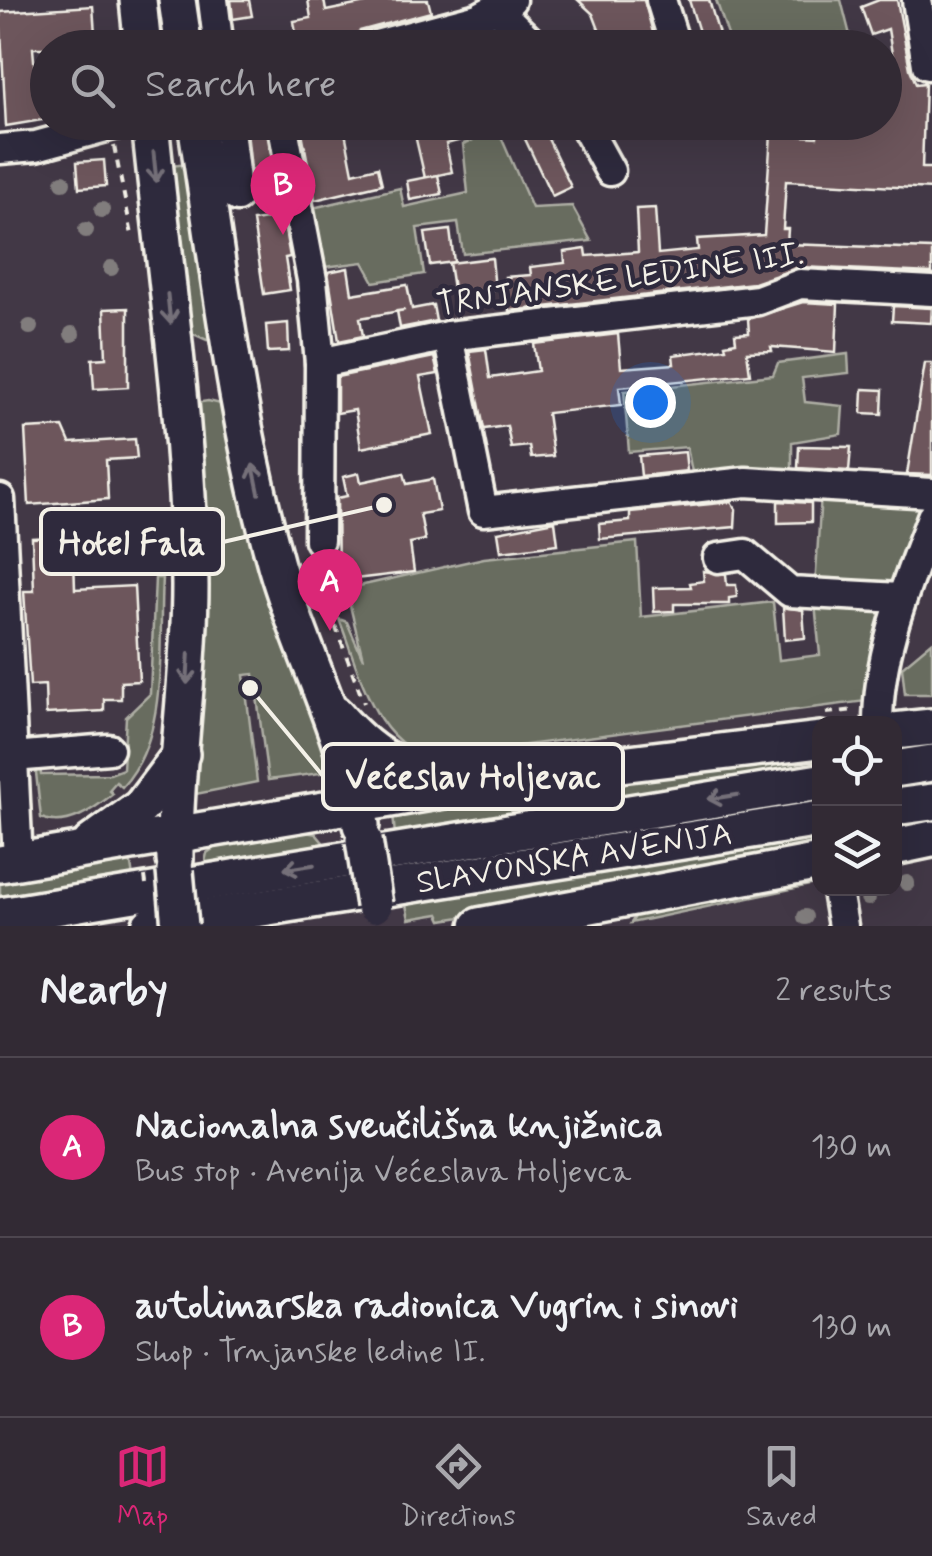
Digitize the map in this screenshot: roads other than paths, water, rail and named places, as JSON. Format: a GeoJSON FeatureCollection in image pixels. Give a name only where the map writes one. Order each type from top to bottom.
{"type":"FeatureCollection","features":[{"type":"Feature","properties":{"kind":"main road"},"geometry":{"type":"LineString","coordinates":[[138,0],[141,30]]}},
{"type":"Feature","properties":{"kind":"main road"},"geometry":{"type":"LineString","coordinates":[[177,0],[181,30]]}},
{"type":"Feature","properties":{"kind":"main road"},"geometry":{"type":"LineString","coordinates":[[152,140],[188,520],[189,668],[175,854],[180,926]]}},
{"type":"Feature","properties":{"kind":"main road"},"geometry":{"type":"LineString","coordinates":[[202,140],[223,201],[262,508],[289,606],[358,805],[375,916]]}},
{"type":"Feature","properties":{"kind":"main road"},"geometry":{"type":"LineString","coordinates":[[320,696],[356,738],[398,769],[497,782]]}},
{"type":"Feature","properties":{"kind":"main road"},"geometry":{"type":"LineString","coordinates":[[902,730],[932,726]]}},
{"type":"Feature","properties":{"kind":"main road"},"geometry":{"type":"LineString","coordinates":[[9,862],[79,850],[175,854],[358,805],[497,782],[812,741]]}},
{"type":"Feature","properties":{"kind":"main road"},"geometry":{"type":"LineString","coordinates":[[79,850],[140,807],[181,753]]}},
{"type":"Feature","properties":{"kind":"main road"},"geometry":{"type":"LineString","coordinates":[[902,768],[932,763]]}},
{"type":"Feature","properties":{"kind":"main road","name":"SLAVONSKA AVENIJA"},"geometry":{"type":"LineString","coordinates":[[0,916],[812,783]]}},
{"type":"Feature","properties":{"kind":"main road"},"geometry":{"type":"LineString","coordinates":[[902,807],[932,802]]}},
{"type":"Feature","properties":{"kind":"main road","name":"SLAVONSKA AVENIJA"},"geometry":{"type":"LineString","coordinates":[[150,926],[812,820]]}},
{"type":"Feature","properties":{"kind":"main road"},"geometry":{"type":"LineString","coordinates":[[902,846],[932,840]]}},
{"type":"Feature","properties":{"kind":"main road"},"geometry":{"type":"LineString","coordinates":[[482,926],[617,914],[812,864]]}},
{"type":"Feature","properties":{"kind":"street"},"geometry":{"type":"LineString","coordinates":[[214,0],[217,30]]}},
{"type":"Feature","properties":{"kind":"street"},"geometry":{"type":"LineString","coordinates":[[661,0],[670,30]]}},
{"type":"Feature","properties":{"kind":"street"},"geometry":{"type":"LineString","coordinates":[[917,0],[926,64]]}},
{"type":"Feature","properties":{"kind":"street"},"geometry":{"type":"LineString","coordinates":[[424,30],[505,5],[524,30]]}},
{"type":"Feature","properties":{"kind":"street"},"geometry":{"type":"LineString","coordinates":[[0,150],[47,140]]}},
{"type":"Feature","properties":{"kind":"street"},"geometry":{"type":"LineString","coordinates":[[223,201],[227,140]]}},
{"type":"Feature","properties":{"kind":"street"},"geometry":{"type":"LineString","coordinates":[[285,140],[312,280],[320,363],[319,540]]}},
{"type":"Feature","properties":{"kind":"street"},"geometry":{"type":"LineString","coordinates":[[593,140],[610,171]]}},
{"type":"Feature","properties":{"kind":"street","name":"TRNJANSKE LEDINE III."},"geometry":{"type":"LineString","coordinates":[[320,363],[448,336],[758,300],[800,284],[932,291]]}},
{"type":"Feature","properties":{"kind":"street"},"geometry":{"type":"LineString","coordinates":[[448,336],[483,511],[746,482],[932,493]]}},
{"type":"Feature","properties":{"kind":"street"},"geometry":{"type":"LineString","coordinates":[[0,499],[13,756],[9,862]]}},
{"type":"Feature","properties":{"kind":"street"},"geometry":{"type":"LineString","coordinates":[[878,716],[879,692],[900,598],[930,529]]}},
{"type":"Feature","properties":{"kind":"street"},"geometry":{"type":"LineString","coordinates":[[718,558],[745,554],[790,592],[900,598]]}},
{"type":"Feature","properties":{"kind":"street"},"geometry":{"type":"LineString","coordinates":[[13,756],[109,748]]}},
{"type":"Feature","properties":{"kind":"street"},"geometry":{"type":"LineString","coordinates":[[838,897],[842,926]]}},
{"type":"Feature","properties":{"kind":"place","name":"autolimarska radionica Vugrin i sinovi"},"geometry":{"type":"Point","coordinates":[283,235]}},
{"type":"Feature","properties":{"kind":"place","name":"Hotel Fala"},"geometry":{"type":"Point","coordinates":[384,505]}},
{"type":"Feature","properties":{"kind":"place","name":"Nacionalna sveučilišna knjižnica"},"geometry":{"type":"Point","coordinates":[330,631]}},
{"type":"Feature","properties":{"kind":"place","name":"Većeslav Holjevac"},"geometry":{"type":"Point","coordinates":[250,688]}}]}
